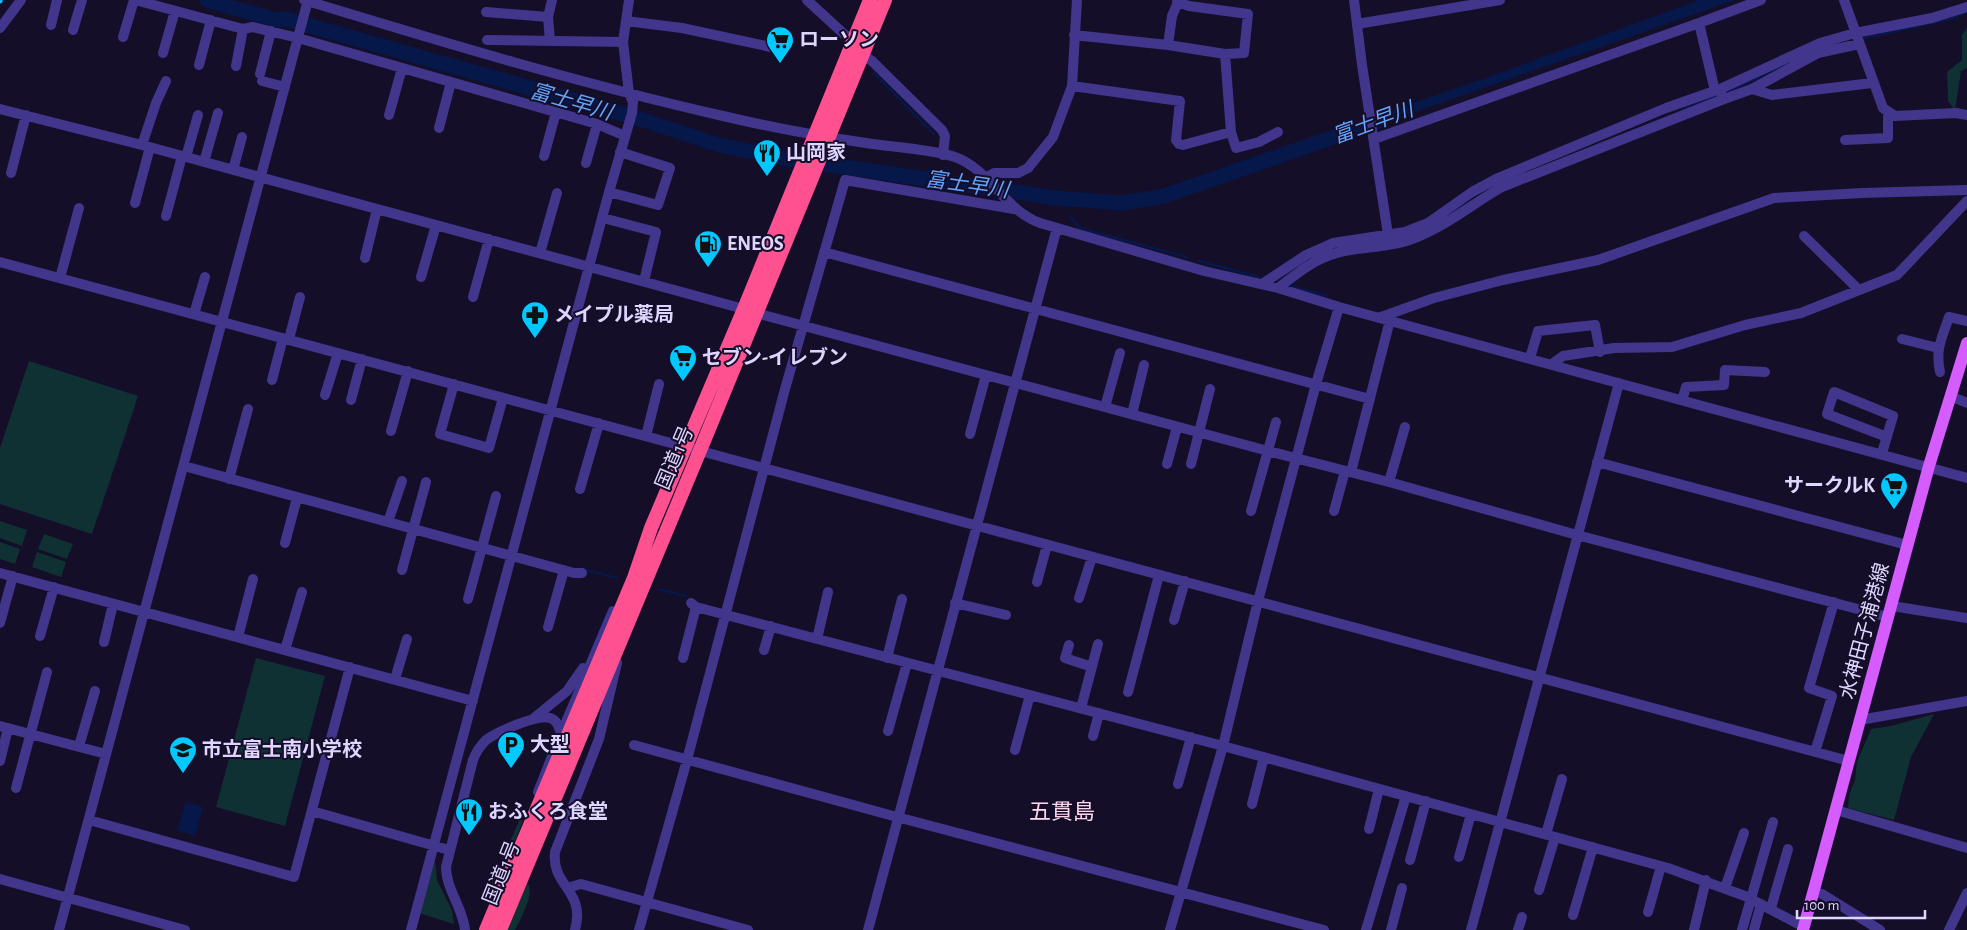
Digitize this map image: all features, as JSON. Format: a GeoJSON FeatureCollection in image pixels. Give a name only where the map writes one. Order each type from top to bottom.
{"type":"FeatureCollection","features":[{"type":"Feature","properties":{"kind":"highway","name":"国道1号"},"geometry":{"type":"LineString","coordinates":[[486,930],[634,578],[651,528],[685,445],[815,171],[816,151],[814,135],[870,0]]}},
{"type":"Feature","properties":{"kind":"highway","name":"国道1号"},"geometry":{"type":"LineString","coordinates":[[500,930],[700,450],[801,169],[829,138],[885,0]]}},
{"type":"Feature","properties":{"kind":"main road","name":"水神田子浦港線"},"geometry":{"type":"LineString","coordinates":[[1804,928],[1929,466],[1967,343]]}},
{"type":"Feature","properties":{"kind":"street"},"geometry":{"type":"LineString","coordinates":[[0,28],[21,0]]}},
{"type":"Feature","properties":{"kind":"street"},"geometry":{"type":"LineString","coordinates":[[51,25],[57,0]]}},
{"type":"Feature","properties":{"kind":"street"},"geometry":{"type":"LineString","coordinates":[[73,30],[82,0]]}},
{"type":"Feature","properties":{"kind":"street"},"geometry":{"type":"LineString","coordinates":[[123,37],[135,0],[243,29],[253,27],[298,36],[626,133]]}},
{"type":"Feature","properties":{"kind":"street"},"geometry":{"type":"LineString","coordinates":[[550,41],[548,17],[552,0]]}},
{"type":"Feature","properties":{"kind":"street"},"geometry":{"type":"LineString","coordinates":[[411,930],[633,105],[629,93],[623,42],[629,0]]}},
{"type":"Feature","properties":{"kind":"street"},"geometry":{"type":"LineString","coordinates":[[807,0],[844,34],[854,40]]}},
{"type":"Feature","properties":{"kind":"street"},"geometry":{"type":"LineString","coordinates":[[986,175],[1000,172],[1018,173],[1028,168],[1053,137],[1072,86],[1077,0]]}},
{"type":"Feature","properties":{"kind":"street"},"geometry":{"type":"LineString","coordinates":[[1354,0],[1388,240]]}},
{"type":"Feature","properties":{"kind":"street"},"geometry":{"type":"LineString","coordinates":[[1357,24],[1500,0]]}},
{"type":"Feature","properties":{"kind":"street"},"geometry":{"type":"LineString","coordinates":[[1374,138],[1761,0]]}},
{"type":"Feature","properties":{"kind":"street"},"geometry":{"type":"LineString","coordinates":[[1844,0],[1882,108],[1895,116],[1956,113],[1967,115]]}},
{"type":"Feature","properties":{"kind":"street"},"geometry":{"type":"LineString","coordinates":[[1074,35],[1168,45],[1225,54],[1244,53],[1248,14],[1189,6],[1178,1],[1172,16],[1168,45]]}},
{"type":"Feature","properties":{"kind":"street"},"geometry":{"type":"LineString","coordinates":[[59,930],[184,466],[221,321],[286,87],[306,3],[629,93],[723,116],[829,138],[943,154],[963,161],[986,175],[1011,206],[1031,220],[1204,271],[1278,288],[1339,307],[1882,453],[1967,478]]}},
{"type":"Feature","properties":{"kind":"street"},"geometry":{"type":"LineString","coordinates":[[1720,93],[1762,70],[1820,43],[1856,33],[1932,18],[1967,7]]}},
{"type":"Feature","properties":{"kind":"street"},"geometry":{"type":"LineString","coordinates":[[163,53],[175,10]]}},
{"type":"Feature","properties":{"kind":"street"},"geometry":{"type":"LineString","coordinates":[[486,12],[548,17]]}},
{"type":"Feature","properties":{"kind":"street"},"geometry":{"type":"LineString","coordinates":[[199,65],[211,20]]}},
{"type":"Feature","properties":{"kind":"street"},"geometry":{"type":"LineString","coordinates":[[626,21],[682,28],[771,47]]}},
{"type":"Feature","properties":{"kind":"street"},"geometry":{"type":"LineString","coordinates":[[1699,22],[1720,93]]}},
{"type":"Feature","properties":{"kind":"street"},"geometry":{"type":"LineString","coordinates":[[236,66],[243,29]]}},
{"type":"Feature","properties":{"kind":"street"},"geometry":{"type":"LineString","coordinates":[[271,31],[261,78],[286,87]]}},
{"type":"Feature","properties":{"kind":"street"},"geometry":{"type":"LineString","coordinates":[[487,40],[623,42]]}},
{"type":"Feature","properties":{"kind":"street"},"geometry":{"type":"LineString","coordinates":[[503,58],[508,40]]}},
{"type":"Feature","properties":{"kind":"street"},"geometry":{"type":"LineString","coordinates":[[1278,288],[1314,263],[1335,253],[1388,240],[1428,223],[1472,192],[1498,178],[1666,108],[1720,93],[1752,89],[1818,53],[1859,44]]}},
{"type":"Feature","properties":{"kind":"street"},"geometry":{"type":"LineString","coordinates":[[1225,54],[1231,132],[1236,148],[1239,149],[1259,142],[1278,132]]}},
{"type":"Feature","properties":{"kind":"street"},"geometry":{"type":"LineString","coordinates":[[863,55],[872,61],[942,130],[945,136],[943,154]]}},
{"type":"Feature","properties":{"kind":"street"},"geometry":{"type":"LineString","coordinates":[[389,115],[402,68]]}},
{"type":"Feature","properties":{"kind":"street"},"geometry":{"type":"LineString","coordinates":[[135,203],[156,103],[166,81]]}},
{"type":"Feature","properties":{"kind":"street"},"geometry":{"type":"LineString","coordinates":[[439,128],[451,82]]}},
{"type":"Feature","properties":{"kind":"street"},"geometry":{"type":"LineString","coordinates":[[1752,89],[1772,95],[1872,83]]}},
{"type":"Feature","properties":{"kind":"street"},"geometry":{"type":"LineString","coordinates":[[1072,86],[1180,101],[1176,140],[1179,144],[1183,145],[1231,132]]}},
{"type":"Feature","properties":{"kind":"street"},"geometry":{"type":"LineString","coordinates":[[0,109],[146,146],[1199,433],[1389,482],[1577,535],[1834,602],[1890,612],[1967,618]]}},
{"type":"Feature","properties":{"kind":"street"},"geometry":{"type":"LineString","coordinates":[[544,156],[556,112]]}},
{"type":"Feature","properties":{"kind":"street"},"geometry":{"type":"LineString","coordinates":[[1845,140],[1888,138],[1888,113]]}},
{"type":"Feature","properties":{"kind":"street"},"geometry":{"type":"LineString","coordinates":[[204,162],[218,114]]}},
{"type":"Feature","properties":{"kind":"street"},"geometry":{"type":"LineString","coordinates":[[11,173],[26,115]]}},
{"type":"Feature","properties":{"kind":"street"},"geometry":{"type":"LineString","coordinates":[[166,216],[198,115]]}},
{"type":"Feature","properties":{"kind":"street"},"geometry":{"type":"LineString","coordinates":[[586,163],[597,124]]}},
{"type":"Feature","properties":{"kind":"street"},"geometry":{"type":"LineString","coordinates":[[233,170],[242,137]]}},
{"type":"Feature","properties":{"kind":"street"},"geometry":{"type":"LineString","coordinates":[[609,192],[658,205],[670,168],[620,152]]}},
{"type":"Feature","properties":{"kind":"street"},"geometry":{"type":"LineString","coordinates":[[639,930],[687,760],[724,614],[803,326],[845,180],[1011,206]]}},
{"type":"Feature","properties":{"kind":"street"},"geometry":{"type":"LineString","coordinates":[[1385,319],[1434,298],[1503,280],[1598,260],[1774,198],[1967,190]]}},
{"type":"Feature","properties":{"kind":"street"},"geometry":{"type":"LineString","coordinates":[[540,253],[557,193]]}},
{"type":"Feature","properties":{"kind":"street"},"geometry":{"type":"LineString","coordinates":[[1552,364],[1562,356],[1600,352],[1614,348],[1672,347],[1745,325],[1801,313],[1897,275],[1967,202]]}},
{"type":"Feature","properties":{"kind":"street"},"geometry":{"type":"LineString","coordinates":[[60,278],[79,208]]}},
{"type":"Feature","properties":{"kind":"street"},"geometry":{"type":"LineString","coordinates":[[365,258],[377,209]]}},
{"type":"Feature","properties":{"kind":"street"},"geometry":{"type":"LineString","coordinates":[[603,218],[656,232],[644,281]]}},
{"type":"Feature","properties":{"kind":"street"},"geometry":{"type":"LineString","coordinates":[[421,277],[436,225]]}},
{"type":"Feature","properties":{"kind":"street"},"geometry":{"type":"LineString","coordinates":[[868,930],[1057,228]]}},
{"type":"Feature","properties":{"kind":"street"},"geometry":{"type":"LineString","coordinates":[[1804,236],[1858,290]]}},
{"type":"Feature","properties":{"kind":"street"},"geometry":{"type":"LineString","coordinates":[[473,296],[489,239]]}},
{"type":"Feature","properties":{"kind":"street"},"geometry":{"type":"LineString","coordinates":[[1262,284],[1306,255],[1333,243],[1388,240]]}},
{"type":"Feature","properties":{"kind":"street"},"geometry":{"type":"LineString","coordinates":[[824,252],[1370,399]]}},
{"type":"Feature","properties":{"kind":"street"},"geometry":{"type":"LineString","coordinates":[[0,262],[600,424],[685,445],[764,469],[1849,761]]}},
{"type":"Feature","properties":{"kind":"street"},"geometry":{"type":"LineString","coordinates":[[194,314],[204,277]]}},
{"type":"Feature","properties":{"kind":"street"},"geometry":{"type":"LineString","coordinates":[[272,380],[300,297]]}},
{"type":"Feature","properties":{"kind":"street"},"geometry":{"type":"LineString","coordinates":[[1170,930],[1223,746],[1258,601],[1316,384],[1339,307]]}},
{"type":"Feature","properties":{"kind":"street"},"geometry":{"type":"LineString","coordinates":[[1940,372],[1937,357],[1938,348],[1949,317],[1967,320]]}},
{"type":"Feature","properties":{"kind":"street"},"geometry":{"type":"LineString","coordinates":[[1334,511],[1370,399],[1385,319]]}},
{"type":"Feature","properties":{"kind":"street"},"geometry":{"type":"LineString","coordinates":[[1530,358],[1538,331],[1579,326],[1595,325],[1600,352]]}},
{"type":"Feature","properties":{"kind":"street"},"geometry":{"type":"LineString","coordinates":[[1902,339],[1938,348]]}},
{"type":"Feature","properties":{"kind":"street"},"geometry":{"type":"LineString","coordinates":[[326,395],[338,353]]}},
{"type":"Feature","properties":{"kind":"street"},"geometry":{"type":"LineString","coordinates":[[1105,407],[1120,353]]}},
{"type":"Feature","properties":{"kind":"street"},"geometry":{"type":"LineString","coordinates":[[351,400],[362,359]]}},
{"type":"Feature","properties":{"kind":"street"},"geometry":{"type":"LineString","coordinates":[[1132,414],[1144,365]]}},
{"type":"Feature","properties":{"kind":"street"},"geometry":{"type":"LineString","coordinates":[[1682,400],[1686,387],[1724,385],[1725,370],[1765,372]]}},
{"type":"Feature","properties":{"kind":"street"},"geometry":{"type":"LineString","coordinates":[[392,430],[408,372]]}},
{"type":"Feature","properties":{"kind":"street"},"geometry":{"type":"LineString","coordinates":[[970,434],[986,375]]}},
{"type":"Feature","properties":{"kind":"street"},"geometry":{"type":"LineString","coordinates":[[1471,930],[1619,383]]}},
{"type":"Feature","properties":{"kind":"street"},"geometry":{"type":"LineString","coordinates":[[454,384],[440,434],[489,448],[504,398]]}},
{"type":"Feature","properties":{"kind":"street"},"geometry":{"type":"LineString","coordinates":[[646,436],[659,384]]}},
{"type":"Feature","properties":{"kind":"street"},"geometry":{"type":"LineString","coordinates":[[1191,464],[1210,390]]}},
{"type":"Feature","properties":{"kind":"street"},"geometry":{"type":"LineString","coordinates":[[1882,453],[1887,437],[1893,416],[1834,392],[1826,414],[1887,437]]}},
{"type":"Feature","properties":{"kind":"street"},"geometry":{"type":"LineString","coordinates":[[1950,396],[1967,403]]}},
{"type":"Feature","properties":{"kind":"street"},"geometry":{"type":"LineString","coordinates":[[229,479],[248,409]]}},
{"type":"Feature","properties":{"kind":"street"},"geometry":{"type":"LineString","coordinates":[[1251,511],[1276,422]]}},
{"type":"Feature","properties":{"kind":"street"},"geometry":{"type":"LineString","coordinates":[[580,489],[600,424]]}},
{"type":"Feature","properties":{"kind":"street"},"geometry":{"type":"LineString","coordinates":[[1167,464],[1177,427]]}},
{"type":"Feature","properties":{"kind":"street"},"geometry":{"type":"LineString","coordinates":[[1389,482],[1405,427]]}},
{"type":"Feature","properties":{"kind":"street"},"geometry":{"type":"LineString","coordinates":[[1597,462],[1907,545]]}},
{"type":"Feature","properties":{"kind":"street"},"geometry":{"type":"LineString","coordinates":[[184,466],[582,574]]}},
{"type":"Feature","properties":{"kind":"street"},"geometry":{"type":"LineString","coordinates":[[388,522],[402,481]]}},
{"type":"Feature","properties":{"kind":"street"},"geometry":{"type":"LineString","coordinates":[[402,570],[426,482]]}},
{"type":"Feature","properties":{"kind":"street"},"geometry":{"type":"LineString","coordinates":[[468,599],[496,496]]}},
{"type":"Feature","properties":{"kind":"street"},"geometry":{"type":"LineString","coordinates":[[284,543],[297,498]]}},
{"type":"Feature","properties":{"kind":"street"},"geometry":{"type":"LineString","coordinates":[[524,838],[542,778],[651,528]]}},
{"type":"Feature","properties":{"kind":"street"},"geometry":{"type":"LineString","coordinates":[[1037,582],[1047,545]]}},
{"type":"Feature","properties":{"kind":"street"},"geometry":{"type":"LineString","coordinates":[[1079,598],[1092,556]]}},
{"type":"Feature","properties":{"kind":"street"},"geometry":{"type":"LineString","coordinates":[[548,627],[564,570]]}},
{"type":"Feature","properties":{"kind":"street"},"geometry":{"type":"LineString","coordinates":[[0,573],[473,701]]}},
{"type":"Feature","properties":{"kind":"street"},"geometry":{"type":"LineString","coordinates":[[1128,692],[1159,574]]}},
{"type":"Feature","properties":{"kind":"street"},"geometry":{"type":"LineString","coordinates":[[0,624],[13,576]]}},
{"type":"Feature","properties":{"kind":"street"},"geometry":{"type":"LineString","coordinates":[[238,638],[253,579]]}},
{"type":"Feature","properties":{"kind":"street"},"geometry":{"type":"LineString","coordinates":[[1174,620],[1185,582]]}},
{"type":"Feature","properties":{"kind":"street"},"geometry":{"type":"LineString","coordinates":[[40,636],[54,588]]}},
{"type":"Feature","properties":{"kind":"street"},"geometry":{"type":"LineString","coordinates":[[285,650],[302,592]]}},
{"type":"Feature","properties":{"kind":"street"},"geometry":{"type":"LineString","coordinates":[[817,639],[828,592]]}},
{"type":"Feature","properties":{"kind":"street"},"geometry":{"type":"LineString","coordinates":[[887,658],[902,599]]}},
{"type":"Feature","properties":{"kind":"street"},"geometry":{"type":"LineString","coordinates":[[1814,752],[1832,696],[1809,688],[1834,602]]}},
{"type":"Feature","properties":{"kind":"street"},"geometry":{"type":"LineString","coordinates":[[955,603],[1006,615]]}},
{"type":"Feature","properties":{"kind":"street"},"geometry":{"type":"LineString","coordinates":[[104,642],[113,604]]}},
{"type":"Feature","properties":{"kind":"street"},"geometry":{"type":"LineString","coordinates":[[683,658],[693,605],[1190,737],[1661,866],[1706,880],[1751,898],[1804,928]]}},
{"type":"Feature","properties":{"kind":"street"},"geometry":{"type":"LineString","coordinates":[[575,930],[578,908],[556,870],[555,852],[599,739],[626,626]]}},
{"type":"Feature","properties":{"kind":"street"},"geometry":{"type":"LineString","coordinates":[[764,650],[771,626]]}},
{"type":"Feature","properties":{"kind":"street"},"geometry":{"type":"LineString","coordinates":[[531,720],[559,699],[574,682],[606,628]]}},
{"type":"Feature","properties":{"kind":"street"},"geometry":{"type":"LineString","coordinates":[[395,679],[407,639]]}},
{"type":"Feature","properties":{"kind":"street"},"geometry":{"type":"LineString","coordinates":[[1081,708],[1098,644]]}},
{"type":"Feature","properties":{"kind":"street"},"geometry":{"type":"LineString","coordinates":[[1069,645],[1065,658],[1092,667]]}},
{"type":"Feature","properties":{"kind":"street"},"geometry":{"type":"LineString","coordinates":[[888,731],[907,663]]}},
{"type":"Feature","properties":{"kind":"street"},"geometry":{"type":"LineString","coordinates":[[89,820],[294,877],[350,667]]}},
{"type":"Feature","properties":{"kind":"street"},"geometry":{"type":"LineString","coordinates":[[16,788],[47,672]]}},
{"type":"Feature","properties":{"kind":"street"},"geometry":{"type":"LineString","coordinates":[[79,746],[95,691]]}},
{"type":"Feature","properties":{"kind":"street"},"geometry":{"type":"LineString","coordinates":[[1015,750],[1030,695]]}},
{"type":"Feature","properties":{"kind":"street"},"geometry":{"type":"LineString","coordinates":[[1860,720],[1967,701]]}},
{"type":"Feature","properties":{"kind":"street"},"geometry":{"type":"LineString","coordinates":[[1093,736],[1099,713]]}},
{"type":"Feature","properties":{"kind":"street"},"geometry":{"type":"LineString","coordinates":[[464,930],[446,873],[449,850],[476,752],[488,739],[531,720],[540,718],[550,718],[558,724],[561,734]]}},
{"type":"Feature","properties":{"kind":"street"},"geometry":{"type":"LineString","coordinates":[[0,761],[4,727],[106,754]]}},
{"type":"Feature","properties":{"kind":"street"},"geometry":{"type":"LineString","coordinates":[[584,727],[592,727],[595,732],[594,751]]}},
{"type":"Feature","properties":{"kind":"street"},"geometry":{"type":"LineString","coordinates":[[1178,784],[1190,737]]}},
{"type":"Feature","properties":{"kind":"street"},"geometry":{"type":"LineString","coordinates":[[634,745],[1324,930]]}},
{"type":"Feature","properties":{"kind":"street"},"geometry":{"type":"LineString","coordinates":[[1252,804],[1264,757]]}},
{"type":"Feature","properties":{"kind":"street"},"geometry":{"type":"LineString","coordinates":[[1539,890],[1562,779]]}},
{"type":"Feature","properties":{"kind":"street"},"geometry":{"type":"LineString","coordinates":[[1369,828],[1379,789]]}},
{"type":"Feature","properties":{"kind":"street"},"geometry":{"type":"LineString","coordinates":[[1366,930],[1406,796]]}},
{"type":"Feature","properties":{"kind":"street"},"geometry":{"type":"LineString","coordinates":[[1410,860],[1426,802]]}},
{"type":"Feature","properties":{"kind":"street"},"geometry":{"type":"LineString","coordinates":[[1836,810],[1967,848]]}},
{"type":"Feature","properties":{"kind":"street"},"geometry":{"type":"LineString","coordinates":[[312,811],[449,850]]}},
{"type":"Feature","properties":{"kind":"street"},"geometry":{"type":"LineString","coordinates":[[1459,857],[1471,814]]}},
{"type":"Feature","properties":{"kind":"street"},"geometry":{"type":"LineString","coordinates":[[1742,930],[1773,822]]}},
{"type":"Feature","properties":{"kind":"street"},"geometry":{"type":"LineString","coordinates":[[1725,888],[1744,833]]}},
{"type":"Feature","properties":{"kind":"street"},"geometry":{"type":"LineString","coordinates":[[1574,915],[1593,847]]}},
{"type":"Feature","properties":{"kind":"street"},"geometry":{"type":"LineString","coordinates":[[1771,908],[1788,849]]}},
{"type":"Feature","properties":{"kind":"street"},"geometry":{"type":"LineString","coordinates":[[1648,912],[1661,866]]}},
{"type":"Feature","properties":{"kind":"street"},"geometry":{"type":"LineString","coordinates":[[0,879],[185,930]]}},
{"type":"Feature","properties":{"kind":"street"},"geometry":{"type":"LineString","coordinates":[[1694,930],[1706,880]]}},
{"type":"Feature","properties":{"kind":"street"},"geometry":{"type":"LineString","coordinates":[[567,888],[581,884],[748,930]]}},
{"type":"Feature","properties":{"kind":"street"},"geometry":{"type":"LineString","coordinates":[[1391,930],[1402,888]]}},
{"type":"Feature","properties":{"kind":"street"},"geometry":{"type":"LineString","coordinates":[[1814,892],[1822,894],[1880,930]]}},
{"type":"Feature","properties":{"kind":"street"},"geometry":{"type":"LineString","coordinates":[[1949,930],[1967,893]]}},
{"type":"Feature","properties":{"kind":"street"},"geometry":{"type":"LineString","coordinates":[[1754,930],[1761,904]]}},
{"type":"Feature","properties":{"kind":"street"},"geometry":{"type":"LineString","coordinates":[[1518,930],[1522,917]]}},
{"type":"Feature","properties":{"kind":"green space"},"geometry":{"type":"Polygon","coordinates":[[[1967,28],[1967,68],[1961,71],[1955,110],[1948,101],[1947,72],[1962,60],[1962,35],[1967,28]]]}},
{"type":"Feature","properties":{"kind":"green space"},"geometry":{"type":"Polygon","coordinates":[[[29,361],[138,396],[92,534],[0,504],[0,448],[29,361]]]}},
{"type":"Feature","properties":{"kind":"green space"},"geometry":{"type":"Polygon","coordinates":[[[0,521],[27,530],[22,546],[0,538],[0,521]]]}},
{"type":"Feature","properties":{"kind":"green space"},"geometry":{"type":"Polygon","coordinates":[[[44,534],[73,544],[67,559],[38,549],[44,534]]]}},
{"type":"Feature","properties":{"kind":"green space"},"geometry":{"type":"Polygon","coordinates":[[[0,542],[20,549],[15,564],[0,559],[0,542]]]}},
{"type":"Feature","properties":{"kind":"green space"},"geometry":{"type":"Polygon","coordinates":[[[37,552],[66,562],[61,577],[32,567],[37,552]]]}},
{"type":"Feature","properties":{"kind":"green space"},"geometry":{"type":"Polygon","coordinates":[[[256,658],[325,676],[285,826],[216,807],[256,658]]]}},
{"type":"Feature","properties":{"kind":"green space"},"geometry":{"type":"Polygon","coordinates":[[[1934,714],[1911,757],[1894,820],[1848,808],[1849,795],[1855,780],[1857,762],[1871,729],[1891,726],[1934,714]]]}},
{"type":"Feature","properties":{"kind":"green space"},"geometry":{"type":"Polygon","coordinates":[[[520,819],[523,821],[494,890],[491,879],[492,866],[498,868],[520,819]]]}},
{"type":"Feature","properties":{"kind":"green space"},"geometry":{"type":"Polygon","coordinates":[[[435,860],[437,880],[452,910],[454,924],[419,913],[435,860]]]}},
{"type":"Feature","properties":{"kind":"green space"},"geometry":{"type":"Polygon","coordinates":[[[527,883],[530,893],[523,913],[515,930],[507,930],[527,883]]]}},
{"type":"Feature","properties":{"kind":"water"},"geometry":{"type":"Polygon","coordinates":[[[1699,0],[1735,0],[1358,132],[1356,123],[1699,0]]]}},
{"type":"Feature","properties":{"kind":"water"},"geometry":{"type":"Polygon","coordinates":[[[186,802],[203,807],[195,836],[177,830],[186,802]]]}},
{"type":"Feature","properties":{"kind":"waterway","name":"富士早川"},"geometry":{"type":"LineString","coordinates":[[207,0],[276,20],[286,19],[643,120],[719,145],[782,158],[1056,198],[1123,203],[1164,196],[1377,122]]}},
{"type":"Feature","properties":{"kind":"waterway"},"geometry":{"type":"LineString","coordinates":[[1865,38],[1951,19],[1967,12]]}},
{"type":"Feature","properties":{"kind":"waterway"},"geometry":{"type":"LineString","coordinates":[[1725,93],[1787,64]]}},
{"type":"Feature","properties":{"kind":"waterway"},"geometry":{"type":"LineString","coordinates":[[874,73],[934,134]]}},
{"type":"Feature","properties":{"kind":"waterway"},"geometry":{"type":"LineString","coordinates":[[1682,108],[1717,96]]}},
{"type":"Feature","properties":{"kind":"waterway"},"geometry":{"type":"LineString","coordinates":[[947,168],[952,182]]}},
{"type":"Feature","properties":{"kind":"waterway"},"geometry":{"type":"LineString","coordinates":[[1508,179],[1519,175]]}},
{"type":"Feature","properties":{"kind":"waterway"},"geometry":{"type":"LineString","coordinates":[[1446,216],[1460,206]]}},
{"type":"Feature","properties":{"kind":"waterway"},"geometry":{"type":"LineString","coordinates":[[1071,217],[1082,229],[1187,257]]}},
{"type":"Feature","properties":{"kind":"waterway"},"geometry":{"type":"LineString","coordinates":[[1328,250],[1342,246]]}},
{"type":"Feature","properties":{"kind":"waterway"},"geometry":{"type":"LineString","coordinates":[[1199,261],[1259,277]]}},
{"type":"Feature","properties":{"kind":"waterway"},"geometry":{"type":"LineString","coordinates":[[1287,285],[1327,296]]}},
{"type":"Feature","properties":{"kind":"waterway"},"geometry":{"type":"LineString","coordinates":[[586,570],[617,578]]}},
{"type":"Feature","properties":{"kind":"waterway"},"geometry":{"type":"LineString","coordinates":[[658,589],[686,596]]}},
{"type":"Feature","properties":{"kind":"place","name":"ローソン"},"geometry":{"type":"Point","coordinates":[780,64]}},
{"type":"Feature","properties":{"kind":"place","name":"山岡家"},"geometry":{"type":"Point","coordinates":[767,177]}},
{"type":"Feature","properties":{"kind":"place","name":"ENEOS"},"geometry":{"type":"Point","coordinates":[708,268]}},
{"type":"Feature","properties":{"kind":"place","name":"メイプル薬局"},"geometry":{"type":"Point","coordinates":[535,339]}},
{"type":"Feature","properties":{"kind":"place","name":"セブン-イレブン"},"geometry":{"type":"Point","coordinates":[683,382]}},
{"type":"Feature","properties":{"kind":"place","name":"サークルK"},"geometry":{"type":"Point","coordinates":[1894,510]}},
{"type":"Feature","properties":{"kind":"place","name":"大型"},"geometry":{"type":"Point","coordinates":[511,769]}},
{"type":"Feature","properties":{"kind":"place","name":"市立富士南小学校"},"geometry":{"type":"Point","coordinates":[183,774]}},
{"type":"Feature","properties":{"kind":"place","name":"おふくろ食堂"},"geometry":{"type":"Point","coordinates":[469,836]}},
{"type":"Feature","properties":{"kind":"district","name":"五貫島"},"geometry":{"type":"Point","coordinates":[1062,812]}}]}
